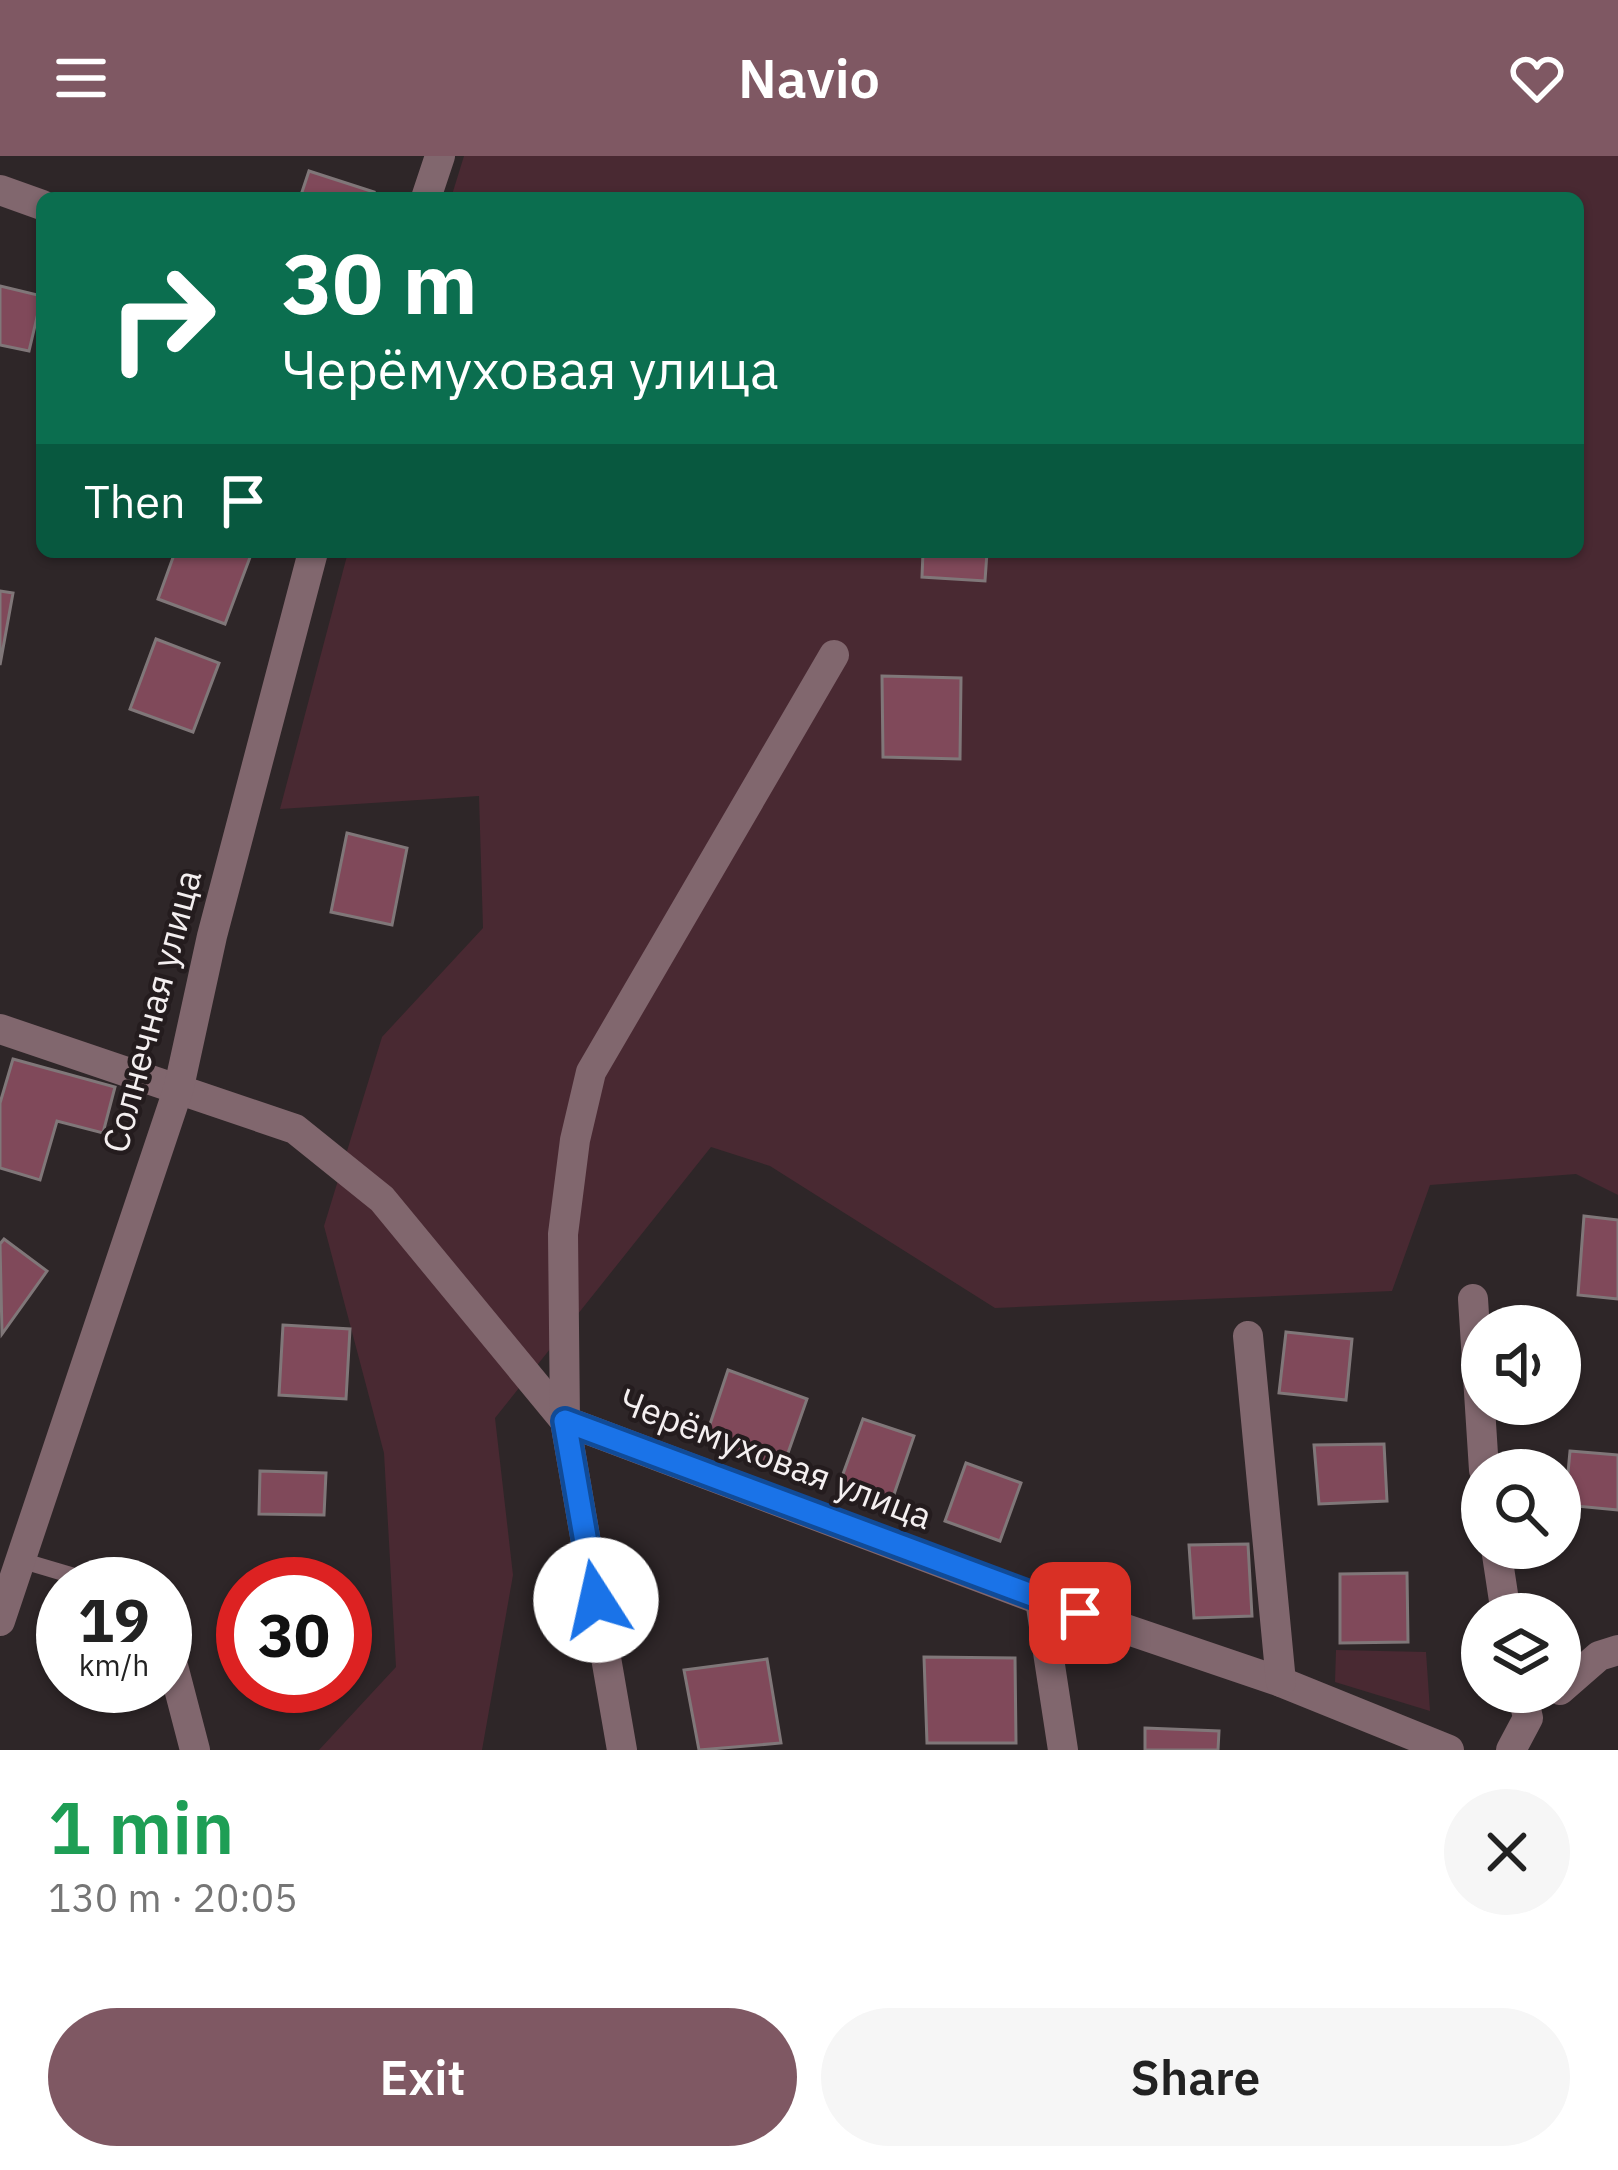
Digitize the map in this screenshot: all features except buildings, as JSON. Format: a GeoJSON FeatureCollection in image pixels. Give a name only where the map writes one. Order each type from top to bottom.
{"type":"FeatureCollection","features":[{"type":"Feature","properties":{"kind":"street"},"geometry":{"type":"LineString","coordinates":[[428,192],[440,156]]}},
{"type":"Feature","properties":{"kind":"street"},"geometry":{"type":"LineString","coordinates":[[0,190],[36,203]]}},
{"type":"Feature","properties":{"kind":"street","name":"Солнечная улица"},"geometry":{"type":"LineString","coordinates":[[0,1621],[178,1087],[218,913],[311,558]]}},
{"type":"Feature","properties":{"kind":"street"},"geometry":{"type":"LineString","coordinates":[[622,1750],[565,1421],[563,1234],[574,1140],[591,1072],[834,655]]}},
{"type":"Feature","properties":{"kind":"street","name":"Черёмуховая улица"},"geometry":{"type":"LineString","coordinates":[[0,1028],[295,1129],[382,1198],[565,1421],[1040,1600],[1281,1682],[1449,1750]]}},
{"type":"Feature","properties":{"kind":"street"},"geometry":{"type":"LineString","coordinates":[[1473,1299],[1483,1449]]}},
{"type":"Feature","properties":{"kind":"street"},"geometry":{"type":"LineString","coordinates":[[1248,1336],[1281,1682]]}},
{"type":"Feature","properties":{"kind":"street"},"geometry":{"type":"LineString","coordinates":[[1040,1600],[1063,1750]]}},
{"type":"Feature","properties":{"kind":"street"},"geometry":{"type":"LineString","coordinates":[[1581,1672],[1599,1656],[1618,1650]]}},
{"type":"Feature","properties":{"kind":"street"},"geometry":{"type":"LineString","coordinates":[[185,1713],[195,1750]]}},
{"type":"Feature","properties":{"kind":"street"},"geometry":{"type":"LineString","coordinates":[[1511,1750],[1523,1713]]}},
{"type":"Feature","properties":{"kind":"lane"},"geometry":{"type":"LineString","coordinates":[[20,1560],[36,1565]]}},
{"type":"Feature","properties":{"kind":"shaded area"},"geometry":{"type":"Polygon","coordinates":[[[464,156],[1618,156],[1618,1195],[1576,1174],[1430,1185],[1392,1291],[995,1308],[770,1166],[711,1147],[495,1418],[513,1575],[482,1750],[319,1750],[353,1713],[372,1713],[372,1693],[396,1667],[384,1453],[324,1226],[382,1037],[483,928],[479,796],[280,809],[346,558],[1584,558],[1584,192],[453,192],[464,156]]]}},
{"type":"Feature","properties":{"kind":"shaded area"},"geometry":{"type":"Polygon","coordinates":[[[1336,1650],[1426,1652],[1430,1711],[1335,1682],[1336,1650]]]}},
{"type":"Feature","properties":{"kind":"route"},"geometry":{"type":"LineString","coordinates":[[596,1600],[565,1421],[1080,1613]]}}]}
